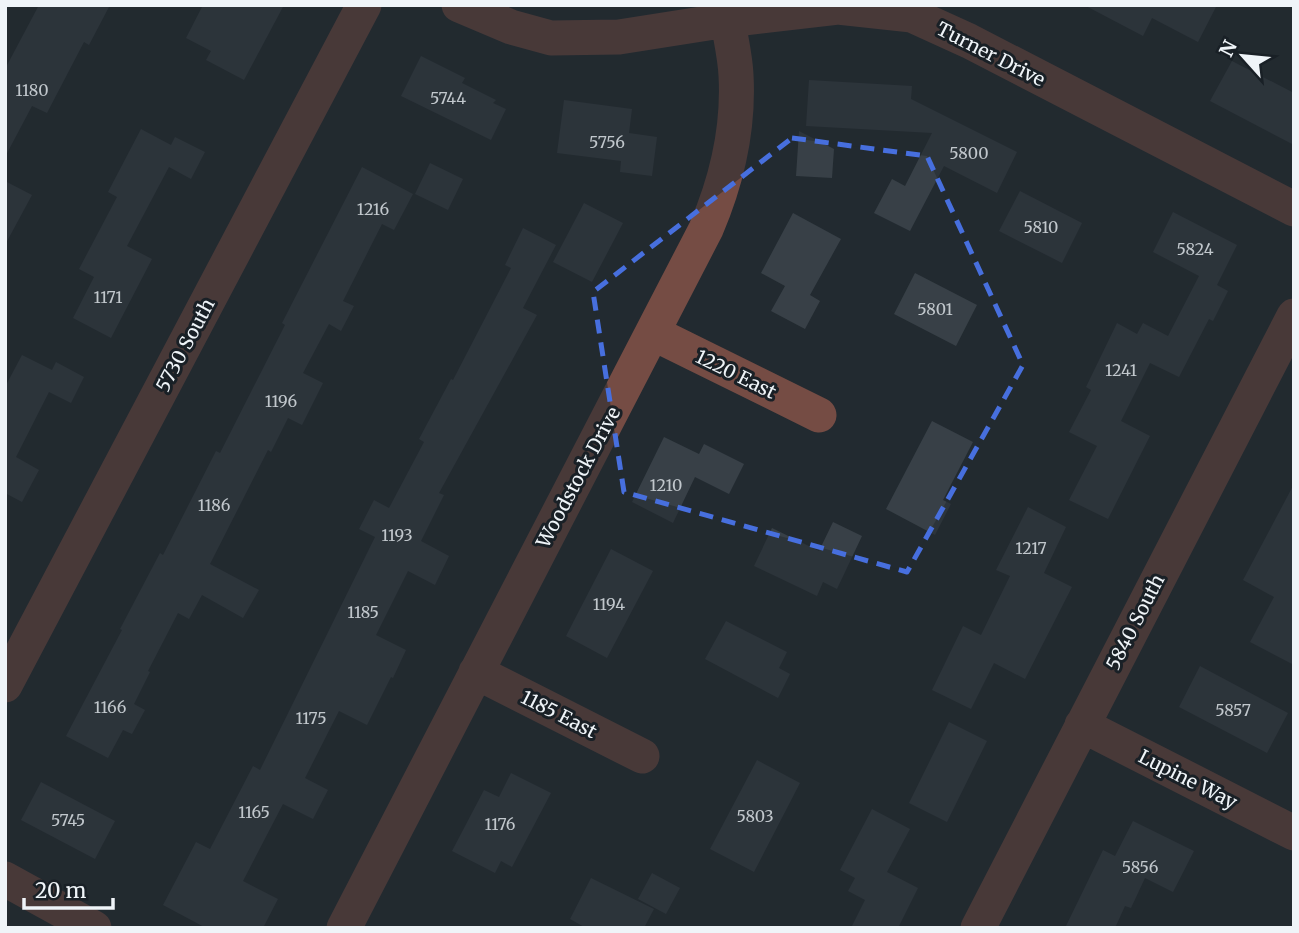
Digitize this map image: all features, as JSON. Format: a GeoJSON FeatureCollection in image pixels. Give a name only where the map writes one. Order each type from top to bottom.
{"type":"FeatureCollection","features":[{"type":"Feature","properties":{"kind":"street","name":"5730 South"},"geometry":{"type":"LineString","coordinates":[[5,685],[364,5]]}},
{"type":"Feature","properties":{"kind":"street","name":"Turner Drive"},"geometry":{"type":"LineString","coordinates":[[459,5],[511,27],[551,38],[619,37],[726,12],[838,6],[912,15],[969,41],[1294,209]]}},
{"type":"Feature","properties":{"kind":"street","name":"Woodstock Drive"},"geometry":{"type":"LineString","coordinates":[[344,928],[653,333],[721,194],[736,117],[736,73],[726,12]]}},
{"type":"Feature","properties":{"kind":"street","name":"5840 South"},"geometry":{"type":"LineString","coordinates":[[978,928],[1294,316]]}},
{"type":"Feature","properties":{"kind":"street","name":"1220 East"},"geometry":{"type":"LineString","coordinates":[[653,333],[818,415]]}},
{"type":"Feature","properties":{"kind":"street","name":"1185 East"},"geometry":{"type":"LineString","coordinates":[[476,672],[642,756]]}},
{"type":"Feature","properties":{"kind":"street","name":"Lupine Way"},"geometry":{"type":"LineString","coordinates":[[1082,725],[1294,833]]}},
{"type":"Feature","properties":{"kind":"street"},"geometry":{"type":"LineString","coordinates":[[5,879],[94,928]]}},
{"type":"Feature","properties":{"kind":"highlighted area"},"geometry":{"type":"Polygon","coordinates":[[[792,138],[927,156],[1023,365],[907,572],[624,492],[593,292],[792,138]]]}},
{"type":"Feature","properties":{"kind":"building"},"geometry":{"type":"Polygon","coordinates":[[[39,5],[110,5],[89,45],[84,42],[47,113],[32,106],[5,157],[5,69],[39,5]]]}},
{"type":"Feature","properties":{"kind":"building"},"geometry":{"type":"Polygon","coordinates":[[[203,5],[284,5],[244,80],[206,60],[211,51],[186,38],[203,5]]]}},
{"type":"Feature","properties":{"kind":"building"},"geometry":{"type":"Polygon","coordinates":[[[1084,5],[1217,5],[1198,42],[1152,18],[1143,36],[1084,5]]]}},
{"type":"Feature","properties":{"kind":"building"},"geometry":{"type":"Polygon","coordinates":[[[421,56],[465,78],[462,83],[496,100],[493,103],[506,109],[491,140],[401,96],[421,56]]]}},
{"type":"Feature","properties":{"kind":"building"},"geometry":{"type":"Polygon","coordinates":[[[1232,61],[1294,93],[1294,145],[1210,101],[1232,61]]]}},
{"type":"Feature","properties":{"kind":"building"},"geometry":{"type":"Polygon","coordinates":[[[809,80],[912,86],[911,99],[1017,152],[997,193],[944,166],[910,231],[874,213],[892,179],[905,186],[932,133],[806,126],[809,80]]]}},
{"type":"Feature","properties":{"kind":"building"},"geometry":{"type":"Polygon","coordinates":[[[564,100],[632,109],[629,133],[657,137],[652,176],[620,172],[621,161],[557,153],[564,100]]]}},
{"type":"Feature","properties":{"kind":"building"},"geometry":{"type":"Polygon","coordinates":[[[141,129],[171,145],[175,137],[205,152],[191,179],[169,167],[127,246],[152,259],[111,338],[73,318],[94,277],[79,269],[117,197],[108,192],[141,129]]]}},
{"type":"Feature","properties":{"kind":"building"},"geometry":{"type":"Polygon","coordinates":[[[799,131],[834,149],[832,178],[796,176],[799,131]]]}},
{"type":"Feature","properties":{"kind":"building"},"geometry":{"type":"Polygon","coordinates":[[[430,163],[463,179],[448,210],[415,194],[430,163]]]}},
{"type":"Feature","properties":{"kind":"building"},"geometry":{"type":"Polygon","coordinates":[[[362,167],[413,194],[394,230],[382,224],[343,301],[354,306],[341,331],[329,324],[303,373],[323,383],[302,425],[288,418],[271,452],[268,450],[210,564],[259,590],[243,618],[202,595],[189,619],[178,613],[134,704],[145,710],[132,734],[123,730],[108,758],[66,736],[160,553],[163,555],[216,451],[220,453],[285,325],[282,323],[362,167]]]}},
{"type":"Feature","properties":{"kind":"building"},"geometry":{"type":"Polygon","coordinates":[[[5,181],[32,195],[5,245],[5,181]]]}},
{"type":"Feature","properties":{"kind":"building"},"geometry":{"type":"Polygon","coordinates":[[[1020,191],[1082,223],[1062,263],[999,231],[1020,191]]]}},
{"type":"Feature","properties":{"kind":"building"},"geometry":{"type":"Polygon","coordinates":[[[584,203],[623,223],[592,282],[553,262],[584,203]]]}},
{"type":"Feature","properties":{"kind":"building"},"geometry":{"type":"Polygon","coordinates":[[[1173,212],[1237,245],[1217,285],[1228,291],[1213,321],[1209,319],[1179,377],[1150,363],[1121,421],[1150,436],[1108,519],[1069,500],[1097,446],[1069,432],[1091,390],[1086,387],[1117,323],[1137,334],[1143,323],[1168,336],[1199,276],[1153,252],[1173,212]]]}},
{"type":"Feature","properties":{"kind":"building"},"geometry":{"type":"Polygon","coordinates":[[[793,213],[841,239],[810,295],[820,301],[805,329],[771,311],[785,286],[761,273],[793,213]]]}},
{"type":"Feature","properties":{"kind":"building"},"geometry":{"type":"Polygon","coordinates":[[[523,228],[556,245],[523,308],[537,315],[439,493],[444,495],[421,541],[449,556],[435,585],[408,571],[376,635],[406,650],[393,678],[391,677],[367,725],[339,711],[305,778],[328,790],[313,819],[283,804],[243,881],[278,899],[263,928],[206,928],[163,905],[196,842],[210,849],[253,766],[260,770],[375,537],[359,529],[374,500],[389,508],[424,442],[419,439],[511,268],[505,265],[523,228]]]}},
{"type":"Feature","properties":{"kind":"building"},"geometry":{"type":"Polygon","coordinates":[[[915,273],[977,305],[956,346],[894,314],[915,273]]]}},
{"type":"Feature","properties":{"kind":"building"},"geometry":{"type":"Polygon","coordinates":[[[22,355],[52,370],[56,362],[84,377],[71,403],[49,392],[16,457],[39,470],[22,502],[5,493],[5,387],[22,355]]]}},
{"type":"Feature","properties":{"kind":"building"},"geometry":{"type":"Polygon","coordinates":[[[932,421],[973,442],[943,500],[951,504],[935,535],[886,509],[932,421]]]}},
{"type":"Feature","properties":{"kind":"building"},"geometry":{"type":"Polygon","coordinates":[[[664,437],[699,454],[704,444],[744,464],[729,494],[695,477],[673,523],[632,502],[664,437]]]}},
{"type":"Feature","properties":{"kind":"building"},"geometry":{"type":"Polygon","coordinates":[[[1294,484],[1294,665],[1250,642],[1274,597],[1243,580],[1294,484]]]}},
{"type":"Feature","properties":{"kind":"building"},"geometry":{"type":"Polygon","coordinates":[[[1028,507],[1066,527],[1044,573],[1072,587],[1025,679],[994,663],[971,709],[932,690],[963,626],[981,635],[1010,576],[996,570],[1028,507]]]}},
{"type":"Feature","properties":{"kind":"building"},"geometry":{"type":"Polygon","coordinates":[[[833,522],[862,536],[837,589],[823,582],[817,596],[754,566],[772,528],[819,551],[833,522]]]}},
{"type":"Feature","properties":{"kind":"building"},"geometry":{"type":"Polygon","coordinates":[[[611,549],[653,571],[607,658],[566,636],[611,549]]]}},
{"type":"Feature","properties":{"kind":"building"},"geometry":{"type":"Polygon","coordinates":[[[726,621],[787,652],[779,668],[790,674],[778,698],[705,659],[726,621]]]}},
{"type":"Feature","properties":{"kind":"building"},"geometry":{"type":"Polygon","coordinates":[[[1200,666],[1288,713],[1267,753],[1179,707],[1200,666]]]}},
{"type":"Feature","properties":{"kind":"building"},"geometry":{"type":"Polygon","coordinates":[[[949,722],[987,741],[947,822],[909,803],[949,722]]]}},
{"type":"Feature","properties":{"kind":"building"},"geometry":{"type":"Polygon","coordinates":[[[757,760],[800,783],[754,872],[710,849],[757,760]]]}},
{"type":"Feature","properties":{"kind":"building"},"geometry":{"type":"Polygon","coordinates":[[[511,773],[551,793],[512,867],[501,861],[495,873],[452,851],[484,790],[499,797],[511,773]]]}},
{"type":"Feature","properties":{"kind":"building"},"geometry":{"type":"Polygon","coordinates":[[[41,782],[115,821],[95,859],[21,820],[41,782]]]}},
{"type":"Feature","properties":{"kind":"building"},"geometry":{"type":"Polygon","coordinates":[[[872,809],[910,829],[887,872],[918,888],[898,928],[851,928],[865,900],[848,891],[855,878],[840,870],[872,809]]]}},
{"type":"Feature","properties":{"kind":"building"},"geometry":{"type":"Polygon","coordinates":[[[1133,821],[1194,851],[1173,892],[1145,878],[1131,908],[1125,906],[1115,928],[1065,928],[1103,850],[1115,856],[1133,821]]]}},
{"type":"Feature","properties":{"kind":"building"},"geometry":{"type":"Polygon","coordinates":[[[652,873],[680,888],[666,914],[638,899],[652,873]]]}},
{"type":"Feature","properties":{"kind":"building"},"geometry":{"type":"Polygon","coordinates":[[[591,878],[654,909],[644,928],[586,928],[570,919],[591,878]]]}}]}
